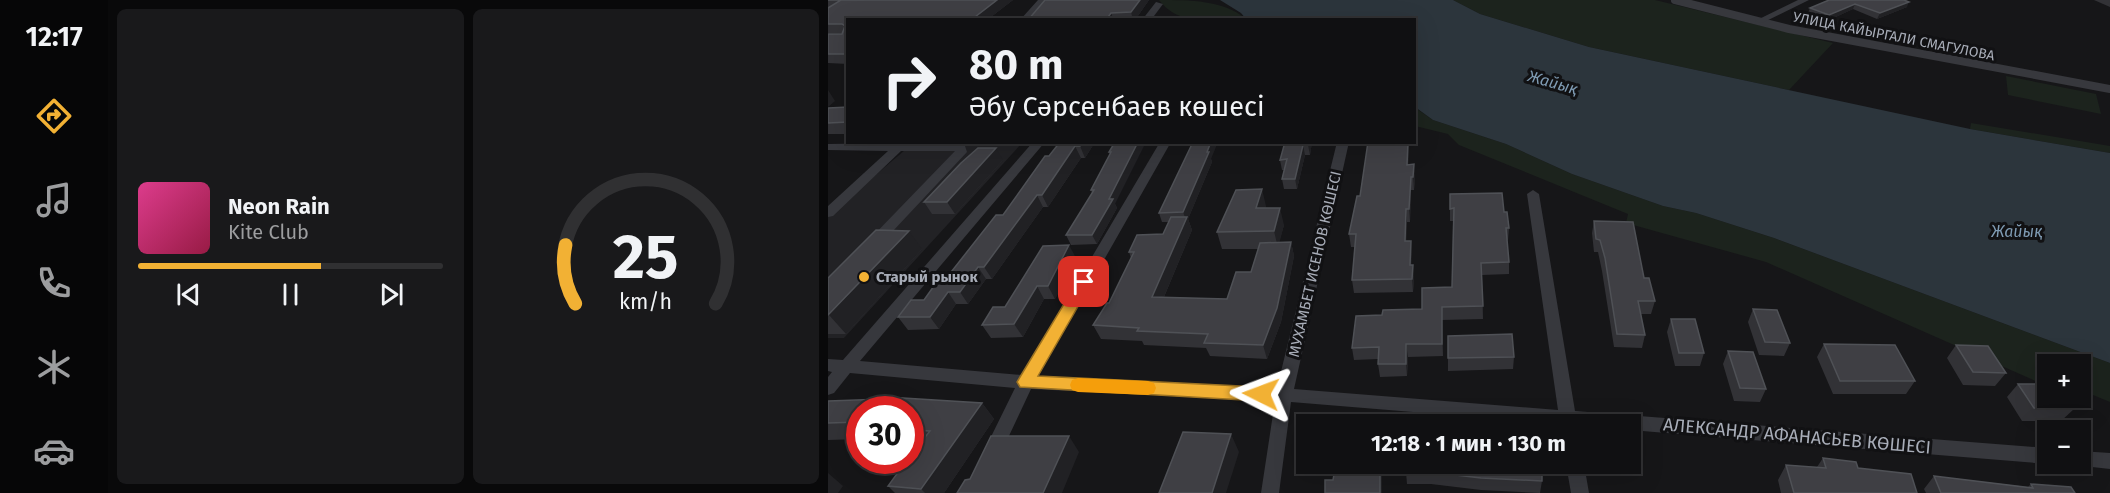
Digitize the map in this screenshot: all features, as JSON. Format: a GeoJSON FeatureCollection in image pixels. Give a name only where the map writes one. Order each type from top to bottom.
{"type":"FeatureCollection","features":[{"type":"Feature","properties":{"kind":"street"},"geometry":{"type":"LineString","coordinates":[[1026,18],[1043,0]]}},
{"type":"Feature","properties":{"kind":"street","name":"УЛИЦА КАЙЫРГАЛИ СМАГУЛОВА"},"geometry":{"type":"LineString","coordinates":[[1675,0],[1759,21],[2110,89]]}},
{"type":"Feature","properties":{"kind":"street"},"geometry":{"type":"LineString","coordinates":[[1759,21],[1805,0]]}},
{"type":"Feature","properties":{"kind":"street"},"geometry":{"type":"LineString","coordinates":[[1148,18],[1159,4]]}},
{"type":"Feature","properties":{"kind":"street"},"geometry":{"type":"LineString","coordinates":[[828,147],[929,144],[961,148],[961,152],[863,254]]}},
{"type":"Feature","properties":{"kind":"street"},"geometry":{"type":"LineString","coordinates":[[828,388],[1038,144]]}},
{"type":"Feature","properties":{"kind":"street"},"geometry":{"type":"LineString","coordinates":[[987,463],[1026,382],[1165,144]]}},
{"type":"Feature","properties":{"kind":"street","name":"МУХАМБЕТ ИСЕНОВ КӨШЕСІ"},"geometry":{"type":"LineString","coordinates":[[1270,493],[1284,395],[1343,144]]}},
{"type":"Feature","properties":{"kind":"street"},"geometry":{"type":"LineString","coordinates":[[828,213],[900,146]]}},
{"type":"Feature","properties":{"kind":"street"},"geometry":{"type":"LineString","coordinates":[[1533,194],[1567,414]]}},
{"type":"Feature","properties":{"kind":"street","name":"АЛЕКСАНДР АФАНАСЬЕВ КӨШЕСІ"},"geometry":{"type":"LineString","coordinates":[[828,365],[1026,382],[1284,395],[1492,414]]}},
{"type":"Feature","properties":{"kind":"street","name":"АЛЕКСАНДР АФАНАСЬЕВ КӨШЕСІ"},"geometry":{"type":"LineString","coordinates":[[1641,426],[2037,455]]}},
{"type":"Feature","properties":{"kind":"street"},"geometry":{"type":"LineString","coordinates":[[2091,460],[2110,461]]}},
{"type":"Feature","properties":{"kind":"street"},"geometry":{"type":"LineString","coordinates":[[1577,474],[1580,493]]}},
{"type":"Feature","properties":{"kind":"shaded area"},"geometry":{"type":"Polygon","coordinates":[[[1159,0],[1206,2],[1227,8],[1244,18],[1188,18],[1167,9],[1159,0]]]}},
{"type":"Feature","properties":{"kind":"shaded area"},"geometry":{"type":"Polygon","coordinates":[[[1453,0],[1655,0],[1833,43],[1789,90],[1589,47],[1480,14],[1453,0]]]}},
{"type":"Feature","properties":{"kind":"shaded area"},"geometry":{"type":"Polygon","coordinates":[[[2006,76],[2096,94],[2101,114],[2008,95],[2006,76]]]}},
{"type":"Feature","properties":{"kind":"shaded area"},"geometry":{"type":"Polygon","coordinates":[[[1416,108],[1433,120],[1506,144],[1572,174],[1663,206],[1696,213],[1774,238],[2086,354],[2037,354],[2037,382],[1766,262],[1626,223],[1628,214],[1459,145],[1448,134],[1416,126],[1416,108]]]}},
{"type":"Feature","properties":{"kind":"shaded area"},"geometry":{"type":"Polygon","coordinates":[[[1971,123],[2110,146],[2110,153],[1970,129],[1971,123]]]}},
{"type":"Feature","properties":{"kind":"shaded area","name":"Старый рынок"},"geometry":{"type":"Polygon","coordinates":[[[903,144],[1021,144],[844,338],[828,338],[828,215],[911,145],[903,144]]]}},
{"type":"Feature","properties":{"kind":"shaded area"},"geometry":{"type":"Polygon","coordinates":[[[2091,356],[2110,363],[2110,402],[2091,395],[2091,356]]]}},
{"type":"Feature","properties":{"kind":"water","name":"Жайық"},"geometry":{"type":"Polygon","coordinates":[[[1220,0],[1453,0],[1480,14],[1589,47],[1970,129],[2110,153],[2110,363],[2091,354],[1774,238],[1696,213],[1663,206],[1572,174],[1506,144],[1433,120],[1416,108],[1416,18],[1245,18],[1220,0]]]}},
{"type":"Feature","properties":{"kind":"building"},"geometry":{"type":"Polygon","coordinates":[[[841,0],[997,0],[974,18],[846,18],[846,54],[828,54],[828,34],[842,34],[845,26],[828,24],[828,8],[841,0]]]}},
{"type":"Feature","properties":{"kind":"building"},"geometry":{"type":"Polygon","coordinates":[[[1045,0],[1140,0],[1131,12],[1111,13],[1107,18],[1030,18],[1045,0]]]}},
{"type":"Feature","properties":{"kind":"building"},"geometry":{"type":"Polygon","coordinates":[[[1829,0],[1904,0],[1909,2],[1880,13],[1855,4],[1829,15],[1810,8],[1829,0]]]}},
{"type":"Feature","properties":{"kind":"building"},"geometry":{"type":"Polygon","coordinates":[[[846,107],[846,122],[828,123],[828,108],[846,107]]]}},
{"type":"Feature","properties":{"kind":"building"},"geometry":{"type":"Polygon","coordinates":[[[1058,144],[1082,144],[1075,146],[1042,195],[1037,195],[984,267],[978,267],[960,292],[948,292],[930,317],[898,317],[911,300],[924,300],[941,276],[948,276],[996,215],[1003,215],[1045,156],[1049,156],[1058,144]]]}},
{"type":"Feature","properties":{"kind":"building"},"geometry":{"type":"Polygon","coordinates":[[[1114,144],[1137,144],[1109,199],[1113,199],[1092,235],[1066,235],[1094,190],[1091,190],[1111,152],[1109,152],[1114,144]]]}},
{"type":"Feature","properties":{"kind":"building"},"geometry":{"type":"Polygon","coordinates":[[[1192,144],[1210,144],[1207,152],[1209,152],[1183,212],[1159,213],[1192,144]]]}},
{"type":"Feature","properties":{"kind":"building"},"geometry":{"type":"Polygon","coordinates":[[[1284,144],[1308,144],[1303,145],[1295,179],[1282,179],[1287,159],[1280,160],[1284,144]]]}},
{"type":"Feature","properties":{"kind":"building"},"geometry":{"type":"Polygon","coordinates":[[[1368,144],[1408,144],[1407,165],[1414,164],[1409,209],[1406,209],[1405,241],[1411,241],[1412,279],[1352,280],[1356,234],[1349,234],[1357,196],[1360,196],[1368,144]]]}},
{"type":"Feature","properties":{"kind":"building"},"geometry":{"type":"Polygon","coordinates":[[[978,148],[996,148],[947,202],[924,202],[961,163],[978,148]]]}},
{"type":"Feature","properties":{"kind":"building"},"geometry":{"type":"Polygon","coordinates":[[[1262,189],[1256,208],[1280,208],[1274,231],[1217,232],[1236,190],[1262,189]]]}},
{"type":"Feature","properties":{"kind":"building"},"geometry":{"type":"Polygon","coordinates":[[[1502,193],[1509,228],[1506,228],[1509,262],[1481,263],[1483,306],[1442,307],[1442,344],[1406,344],[1406,364],[1378,364],[1379,347],[1352,348],[1356,316],[1382,315],[1383,310],[1422,309],[1422,288],[1452,287],[1454,208],[1450,209],[1450,194],[1502,193]]]}},
{"type":"Feature","properties":{"kind":"building"},"geometry":{"type":"Polygon","coordinates":[[[1171,217],[1187,217],[1152,297],[1227,299],[1236,272],[1251,272],[1260,243],[1291,242],[1277,308],[1263,345],[1204,343],[1208,334],[1137,331],[1139,328],[1093,325],[1109,303],[1134,252],[1129,252],[1137,235],[1163,234],[1171,217]]]}},
{"type":"Feature","properties":{"kind":"building"},"geometry":{"type":"Polygon","coordinates":[[[1594,221],[1633,222],[1644,278],[1649,278],[1655,301],[1638,301],[1645,335],[1617,334],[1605,258],[1600,240],[1596,239],[1594,221]]]}},
{"type":"Feature","properties":{"kind":"building"},"geometry":{"type":"Polygon","coordinates":[[[876,230],[909,231],[828,315],[828,278],[876,230]]]}},
{"type":"Feature","properties":{"kind":"building"},"geometry":{"type":"Polygon","coordinates":[[[1069,245],[1048,286],[1037,286],[1014,324],[982,325],[993,307],[1005,307],[1043,246],[1069,245]]]}},
{"type":"Feature","properties":{"kind":"building"},"geometry":{"type":"Polygon","coordinates":[[[1753,309],[1777,310],[1790,343],[1765,342],[1753,309]]]}},
{"type":"Feature","properties":{"kind":"building"},"geometry":{"type":"Polygon","coordinates":[[[1671,319],[1695,319],[1704,353],[1679,353],[1671,319]]]}},
{"type":"Feature","properties":{"kind":"building"},"geometry":{"type":"Polygon","coordinates":[[[1512,334],[1514,357],[1448,358],[1448,336],[1512,334]]]}},
{"type":"Feature","properties":{"kind":"building"},"geometry":{"type":"Polygon","coordinates":[[[1824,344],[1895,345],[1915,381],[1840,381],[1824,344]]]}},
{"type":"Feature","properties":{"kind":"building"},"geometry":{"type":"Polygon","coordinates":[[[1956,345],[1988,346],[2006,373],[1973,372],[1956,345]]]}},
{"type":"Feature","properties":{"kind":"building"},"geometry":{"type":"Polygon","coordinates":[[[1728,351],[1753,352],[1766,389],[1740,388],[1728,351]]]}},
{"type":"Feature","properties":{"kind":"building"},"geometry":{"type":"Polygon","coordinates":[[[2018,384],[2037,384],[2037,408],[2074,409],[2034,408],[2018,384]]]}},
{"type":"Feature","properties":{"kind":"building"},"geometry":{"type":"Polygon","coordinates":[[[924,399],[982,403],[921,489],[888,486],[897,474],[924,474],[924,438],[930,431],[924,431],[924,399]]]}},
{"type":"Feature","properties":{"kind":"building"},"geometry":{"type":"Polygon","coordinates":[[[846,400],[846,422],[828,423],[828,401],[846,400]]]}},
{"type":"Feature","properties":{"kind":"building"},"geometry":{"type":"Polygon","coordinates":[[[1183,432],[1231,434],[1212,493],[1159,493],[1183,432]]]}},
{"type":"Feature","properties":{"kind":"building"},"geometry":{"type":"Polygon","coordinates":[[[991,436],[1069,436],[1043,493],[957,493],[965,480],[970,479],[991,436]]]}},
{"type":"Feature","properties":{"kind":"building"},"geometry":{"type":"Polygon","coordinates":[[[1823,458],[1856,462],[1858,468],[1911,474],[1917,493],[1794,493],[1786,465],[1826,468],[1823,458]]]}},
{"type":"Feature","properties":{"kind":"building"},"geometry":{"type":"Polygon","coordinates":[[[1334,474],[1380,474],[1380,493],[1325,493],[1325,480],[1333,480],[1334,474]]]}},
{"type":"Feature","properties":{"kind":"building"},"geometry":{"type":"Polygon","coordinates":[[[1447,474],[1542,474],[1542,481],[1447,474]]]}},
{"type":"Feature","properties":{"kind":"building"},"geometry":{"type":"Polygon","coordinates":[[[1934,476],[2033,488],[2031,484],[2071,487],[2075,493],[1941,493],[1934,476]]]}},
{"type":"Feature","properties":{"kind":"slow traffic"},"geometry":{"type":"LineString","coordinates":[[1078,385],[1148,388]]}},
{"type":"Feature","properties":{"kind":"place","name":"Старый рынок"},"geometry":{"type":"Point","coordinates":[864,277]}},
{"type":"Feature","properties":{"kind":"route"},"geometry":{"type":"LineString","coordinates":[[1084,282],[1026,382],[1261,394]]}}]}
